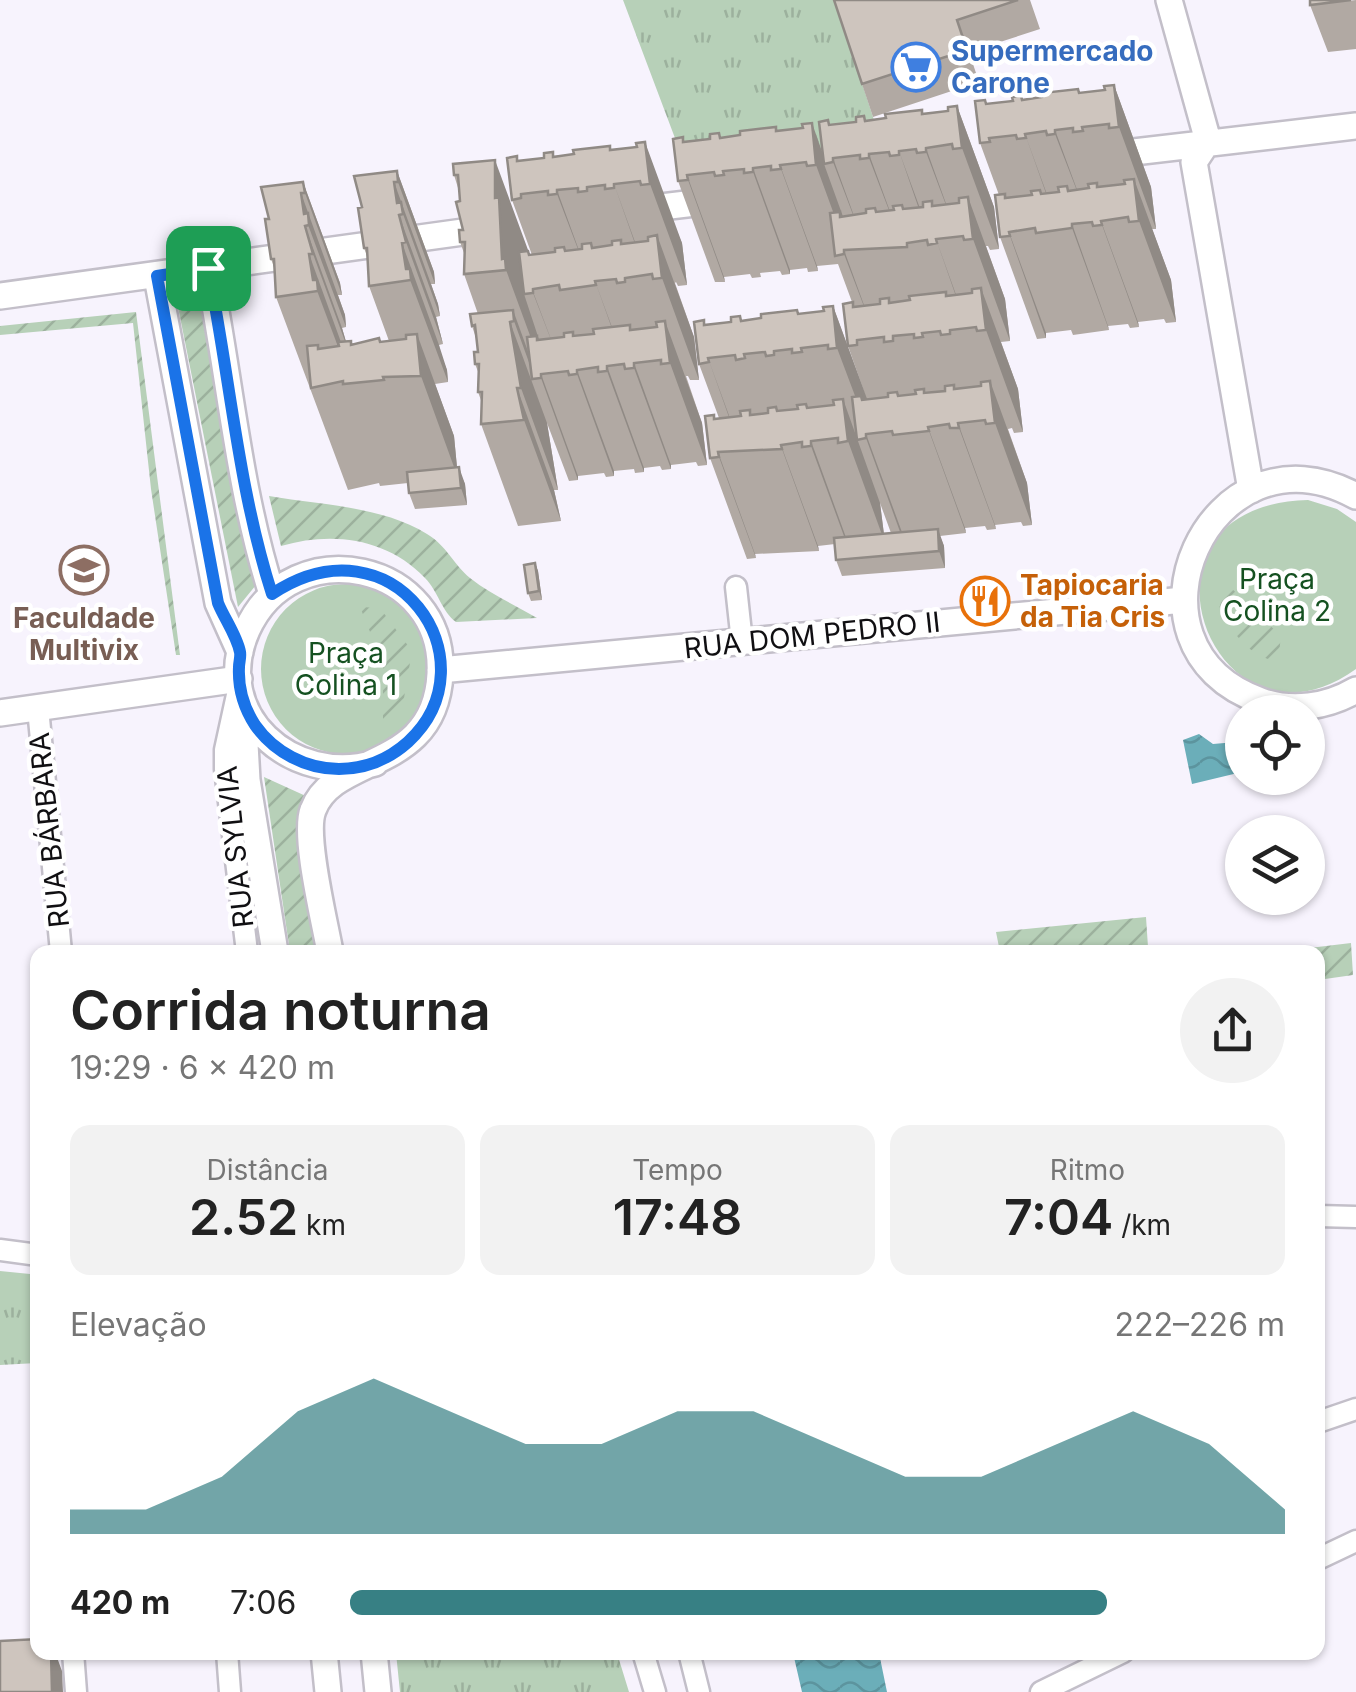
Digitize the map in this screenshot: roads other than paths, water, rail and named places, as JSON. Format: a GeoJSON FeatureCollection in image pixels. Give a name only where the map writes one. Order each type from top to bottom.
{"type":"FeatureCollection","features":[{"type":"Feature","properties":{"kind":"street"},"geometry":{"type":"LineString","coordinates":[[1170,0],[1208,141],[1194,162],[1251,490]]}},
{"type":"Feature","properties":{"kind":"street"},"geometry":{"type":"LineString","coordinates":[[1077,158],[1356,126]]}},
{"type":"Feature","properties":{"kind":"street"},"geometry":{"type":"LineString","coordinates":[[617,213],[750,196]]}},
{"type":"Feature","properties":{"kind":"street"},"geometry":{"type":"LineString","coordinates":[[0,296],[524,224]]}},
{"type":"Feature","properties":{"kind":"street"},"geometry":{"type":"LineString","coordinates":[[208,268],[235,434],[258,550],[272,594]]}},
{"type":"Feature","properties":{"kind":"street"},"geometry":{"type":"LineString","coordinates":[[157,276],[218,603],[240,652]]}},
{"type":"Feature","properties":{"kind":"street"},"geometry":{"type":"LineString","coordinates":[[1356,496],[1330,484],[1298,480],[1251,490],[1223,508],[1202,533],[1188,560],[1184,600],[1198,650],[1220,678],[1249,696],[1266,703],[1300,707],[1335,700],[1356,690]]}},
{"type":"Feature","properties":{"kind":"street"},"geometry":{"type":"LineString","coordinates":[[274,945],[247,780],[240,652],[251,620],[272,594],[318,571],[350,569],[382,578],[410,596],[429,622],[440,670],[435,700],[422,726],[401,748],[331,785],[312,811],[312,848],[329,945]]}},
{"type":"Feature","properties":{"kind":"street"},"geometry":{"type":"LineString","coordinates":[[736,587],[742,642]]}},
{"type":"Feature","properties":{"kind":"street","name":"RUA DOM PEDRO II"},"geometry":{"type":"LineString","coordinates":[[440,670],[1184,600]]}},
{"type":"Feature","properties":{"kind":"street"},"geometry":{"type":"LineString","coordinates":[[0,713],[240,687]]}},
{"type":"Feature","properties":{"kind":"street"},"geometry":{"type":"LineString","coordinates":[[240,687],[256,726],[290,757],[332,769],[375,763]]}},
{"type":"Feature","properties":{"kind":"street","name":"RUA SYLVIA"},"geometry":{"type":"LineString","coordinates":[[240,687],[225,750],[225,769],[246,945]]}},
{"type":"Feature","properties":{"kind":"street","name":"RUA BÁRBARA"},"geometry":{"type":"LineString","coordinates":[[38,708],[60,945]]}},
{"type":"Feature","properties":{"kind":"street"},"geometry":{"type":"LineString","coordinates":[[1325,1216],[1356,1217]]}},
{"type":"Feature","properties":{"kind":"street"},"geometry":{"type":"LineString","coordinates":[[0,1250],[30,1254]]}},
{"type":"Feature","properties":{"kind":"street"},"geometry":{"type":"LineString","coordinates":[[1325,1420],[1356,1409]]}},
{"type":"Feature","properties":{"kind":"street"},"geometry":{"type":"LineString","coordinates":[[1325,1556],[1356,1541]]}},
{"type":"Feature","properties":{"kind":"street"},"geometry":{"type":"LineString","coordinates":[[74,1660],[76,1692]]}},
{"type":"Feature","properties":{"kind":"street"},"geometry":{"type":"LineString","coordinates":[[228,1660],[230,1692]]}},
{"type":"Feature","properties":{"kind":"street"},"geometry":{"type":"LineString","coordinates":[[325,1660],[328,1692]]}},
{"type":"Feature","properties":{"kind":"street"},"geometry":{"type":"LineString","coordinates":[[375,1660],[378,1692]]}},
{"type":"Feature","properties":{"kind":"street"},"geometry":{"type":"LineString","coordinates":[[645,1660],[654,1692]]}},
{"type":"Feature","properties":{"kind":"street"},"geometry":{"type":"LineString","coordinates":[[691,1660],[698,1692]]}},
{"type":"Feature","properties":{"kind":"street"},"geometry":{"type":"LineString","coordinates":[[1041,1692],[1107,1660]]}},
{"type":"Feature","properties":{"kind":"water"},"geometry":{"type":"Polygon","coordinates":[[[1199,734],[1213,744],[1225,743],[1225,776],[1192,784],[1183,740],[1199,734]]]}},
{"type":"Feature","properties":{"kind":"water"},"geometry":{"type":"Polygon","coordinates":[[[795,1660],[880,1660],[887,1692],[802,1692],[795,1660]]]}},
{"type":"Feature","properties":{"kind":"place","name":"Supermercado Carone"},"geometry":{"type":"Point","coordinates":[916,67]}},
{"type":"Feature","properties":{"kind":"place","name":"Faculdade Multivix"},"geometry":{"type":"Point","coordinates":[84,570]}},
{"type":"Feature","properties":{"kind":"place","name":"Tapiocaria da Tia Cris"},"geometry":{"type":"Point","coordinates":[985,601]}},
{"type":"Feature","properties":{"kind":"park label","name":"Praça Colina 2"},"geometry":{"type":"Point","coordinates":[1277,595]}},
{"type":"Feature","properties":{"kind":"park label","name":"Praça Colina 1"},"geometry":{"type":"Point","coordinates":[346,669]}}]}
